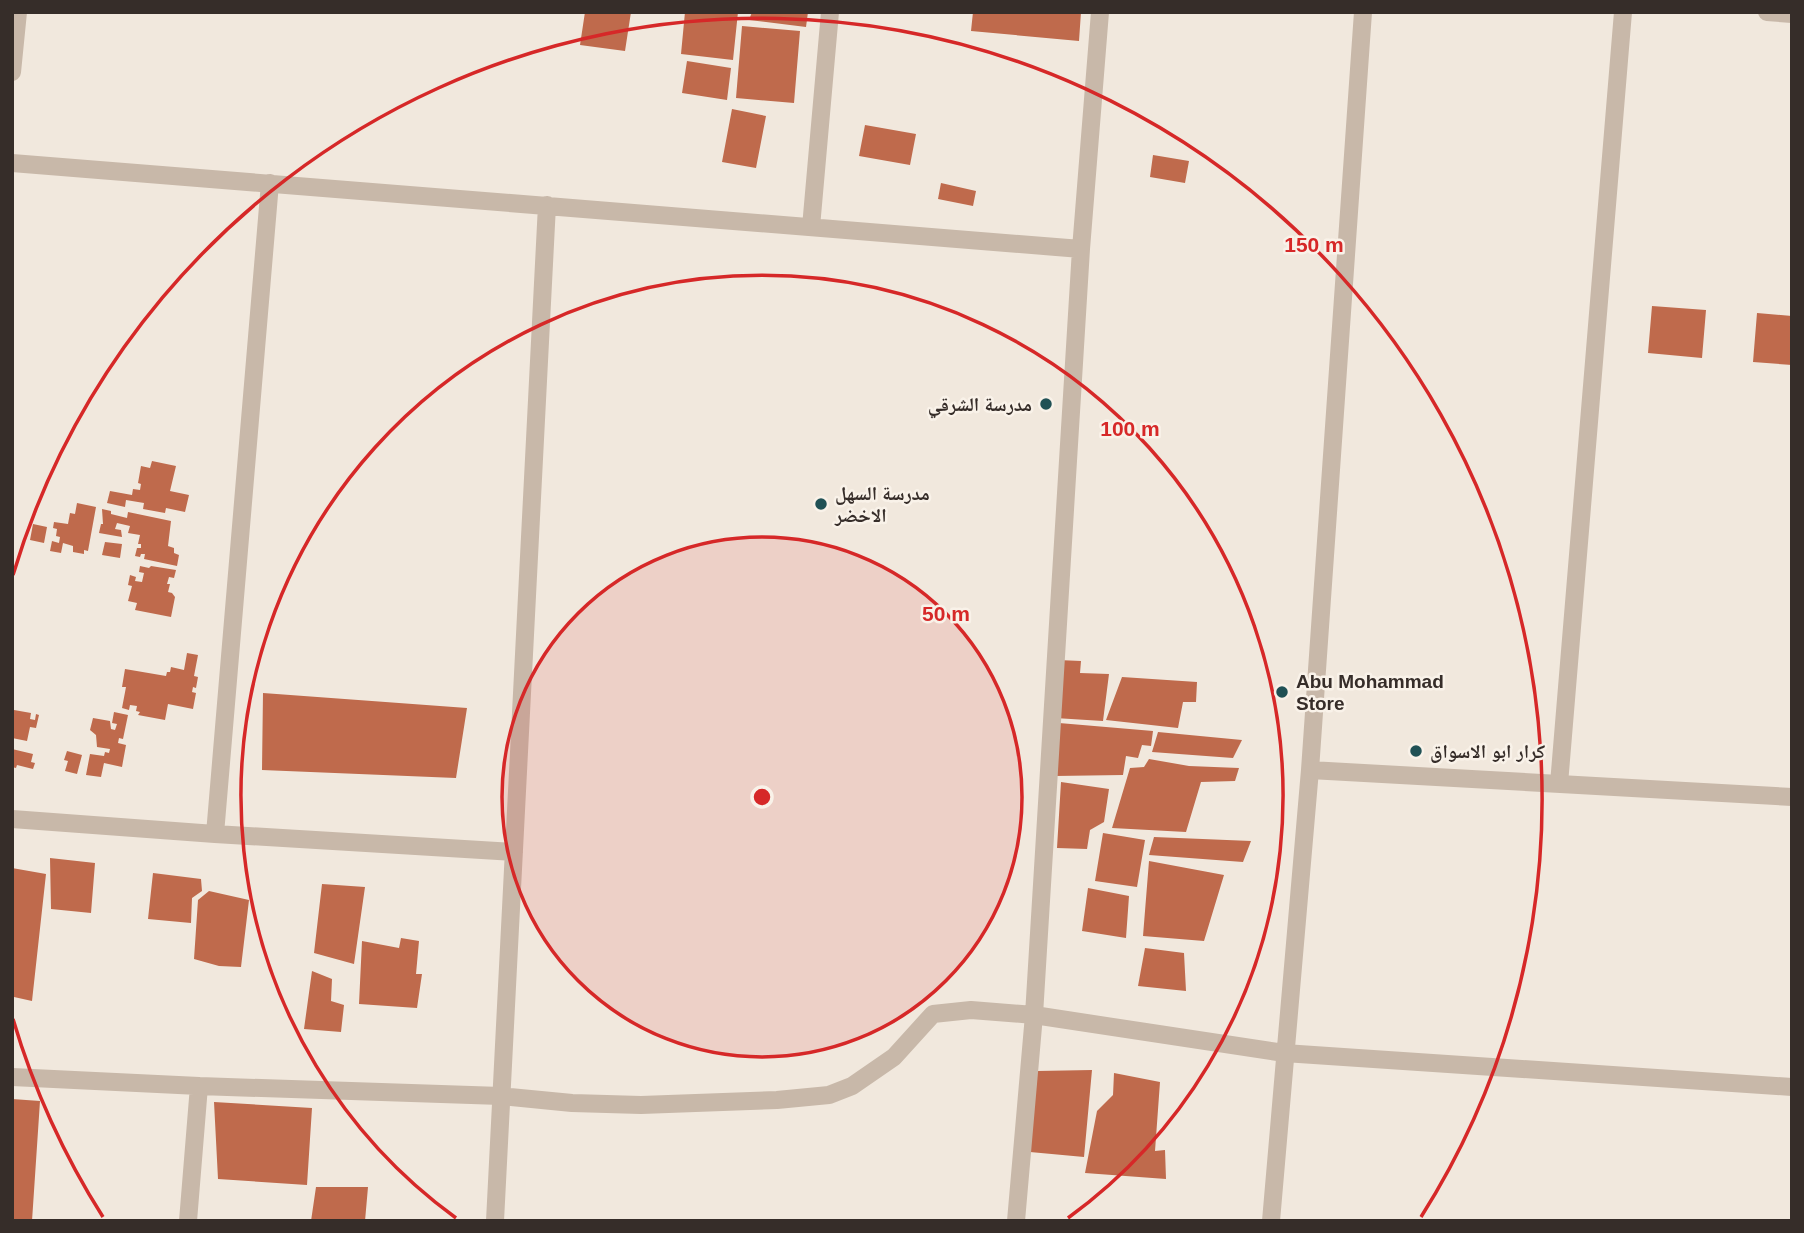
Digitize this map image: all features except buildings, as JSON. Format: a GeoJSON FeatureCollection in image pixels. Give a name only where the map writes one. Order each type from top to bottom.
{"type":"FeatureCollection","features":[{"type":"Feature","properties":{"kind":"street"},"geometry":{"type":"LineString","coordinates":[[12,72],[18,12]]}},
{"type":"Feature","properties":{"kind":"street"},"geometry":{"type":"LineString","coordinates":[[811,227],[830,12]]}},
{"type":"Feature","properties":{"kind":"street"},"geometry":{"type":"LineString","coordinates":[[1016,1221],[1034,1015],[1081,248],[1100,12]]}},
{"type":"Feature","properties":{"kind":"street"},"geometry":{"type":"LineString","coordinates":[[1271,1221],[1310,769],[1363,12]]}},
{"type":"Feature","properties":{"kind":"street"},"geometry":{"type":"LineString","coordinates":[[1559,784],[1623,12]]}},
{"type":"Feature","properties":{"kind":"street"},"geometry":{"type":"LineString","coordinates":[[1768,12],[1792,13]]}},
{"type":"Feature","properties":{"kind":"street"},"geometry":{"type":"LineString","coordinates":[[12,163],[1081,248]]}},
{"type":"Feature","properties":{"kind":"street"},"geometry":{"type":"LineString","coordinates":[[215,834],[270,183]]}},
{"type":"Feature","properties":{"kind":"street"},"geometry":{"type":"LineString","coordinates":[[495,1221],[547,205]]}},
{"type":"Feature","properties":{"kind":"street"},"geometry":{"type":"LineString","coordinates":[[1310,769],[1792,797]]}},
{"type":"Feature","properties":{"kind":"street"},"geometry":{"type":"LineString","coordinates":[[12,819],[513,852]]}},
{"type":"Feature","properties":{"kind":"street"},"geometry":{"type":"LineString","coordinates":[[12,1077],[501,1097],[572,1103],[641,1105],[777,1100],[829,1095],[852,1086],[894,1057],[933,1014],[971,1010],[1034,1015],[1284,1053],[1792,1087]]}},
{"type":"Feature","properties":{"kind":"street"},"geometry":{"type":"LineString","coordinates":[[188,1221],[199,1086]]}},
{"type":"Feature","properties":{"kind":"place","name":"مدرسة الشرقي"},"geometry":{"type":"Point","coordinates":[1046,404]}},
{"type":"Feature","properties":{"kind":"place","name":"مدرسة السهل الاخضر"},"geometry":{"type":"Point","coordinates":[821,504]}},
{"type":"Feature","properties":{"kind":"place","name":"Abu Mohammad Store"},"geometry":{"type":"Point","coordinates":[1282,692]}},
{"type":"Feature","properties":{"kind":"place","name":"كرار ابو الاسواق"},"geometry":{"type":"Point","coordinates":[1416,751]}}]}
